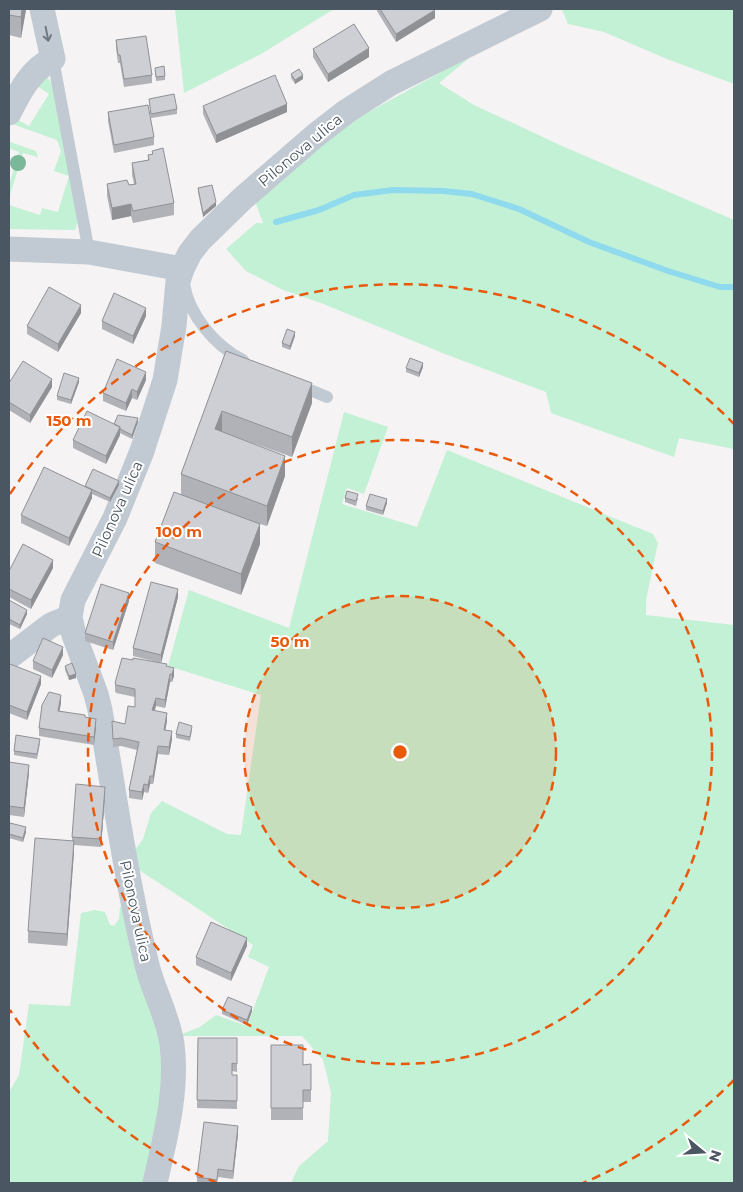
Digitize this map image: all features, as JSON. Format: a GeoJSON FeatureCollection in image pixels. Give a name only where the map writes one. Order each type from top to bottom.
{"type":"FeatureCollection","features":[{"type":"Feature","properties":{"kind":"street"},"geometry":{"type":"LineString","coordinates":[[9,114],[34,72],[45,62],[52,59],[42,9]]}},
{"type":"Feature","properties":{"kind":"street","name":"Pilonova ulica"},"geometry":{"type":"LineString","coordinates":[[155,1183],[165,1139],[171,1092],[172,1043],[146,963],[124,862],[100,710],[74,635],[70,616],[74,600],[115,518],[142,451],[165,380],[174,326],[178,282],[182,269],[190,253],[200,240],[242,199],[316,135],[347,111],[391,83],[540,9]]}},
{"type":"Feature","properties":{"kind":"street"},"geometry":{"type":"LineString","coordinates":[[9,249],[89,252],[182,269]]}},
{"type":"Feature","properties":{"kind":"street"},"geometry":{"type":"LineString","coordinates":[[9,657],[50,625],[70,616]]}},
{"type":"Feature","properties":{"kind":"lane"},"geometry":{"type":"LineString","coordinates":[[52,59],[89,252]]}},
{"type":"Feature","properties":{"kind":"lane"},"geometry":{"type":"LineString","coordinates":[[182,269],[185,289],[190,302],[201,323],[215,342],[232,355],[257,368]]}},
{"type":"Feature","properties":{"kind":"lane"},"geometry":{"type":"LineString","coordinates":[[283,378],[327,397]]}},
{"type":"Feature","properties":{"kind":"green space"},"geometry":{"type":"Polygon","coordinates":[[[175,9],[334,9],[261,54],[184,93],[175,9]]]}},
{"type":"Feature","properties":{"kind":"green space"},"geometry":{"type":"Polygon","coordinates":[[[734,9],[734,84],[667,59],[604,32],[568,24],[562,10],[734,9]]]}},
{"type":"Feature","properties":{"kind":"green space"},"geometry":{"type":"Polygon","coordinates":[[[474,54],[439,83],[474,105],[562,146],[734,220],[734,449],[679,438],[674,457],[551,413],[546,392],[445,354],[321,303],[283,290],[246,271],[226,249],[256,223],[263,223],[255,201],[322,145],[356,119],[474,54]]]}},
{"type":"Feature","properties":{"kind":"green space"},"geometry":{"type":"Polygon","coordinates":[[[47,76],[52,84],[78,221],[75,230],[9,229],[9,205],[40,215],[42,208],[58,212],[69,176],[54,171],[61,151],[57,140],[13,123],[13,117],[29,126],[49,94],[34,84],[47,76]]]}},
{"type":"Feature","properties":{"kind":"green space"},"geometry":{"type":"Polygon","coordinates":[[[10,142],[36,151],[38,157],[23,153],[9,198],[9,185],[19,152],[9,148],[10,142]]]}},
{"type":"Feature","properties":{"kind":"green space"},"geometry":{"type":"Polygon","coordinates":[[[344,412],[388,427],[364,494],[347,488],[342,504],[417,527],[447,450],[653,534],[658,543],[646,600],[646,615],[734,625],[734,1183],[291,1183],[299,1166],[328,1141],[331,1092],[323,1060],[302,1036],[177,1036],[200,1027],[216,1015],[247,1026],[269,967],[248,957],[253,945],[133,866],[135,850],[143,839],[151,813],[162,801],[227,834],[241,835],[261,695],[168,666],[189,590],[289,628],[344,412]]]}},
{"type":"Feature","properties":{"kind":"green space"},"geometry":{"type":"Polygon","coordinates":[[[126,905],[167,1053],[147,1183],[9,1183],[9,1092],[19,1075],[29,1004],[70,1006],[81,913],[95,910],[105,912],[110,925],[114,926],[119,919],[120,907],[126,905]]]}},
{"type":"Feature","properties":{"kind":"building"},"geometry":{"type":"Polygon","coordinates":[[[9,9],[22,9],[21,17],[9,15],[9,9]]]}},
{"type":"Feature","properties":{"kind":"building"},"geometry":{"type":"Polygon","coordinates":[[[380,9],[434,9],[435,10],[396,34],[380,9]]]}},
{"type":"Feature","properties":{"kind":"building"},"geometry":{"type":"Polygon","coordinates":[[[354,24],[369,48],[328,74],[313,49],[354,24]]]}},
{"type":"Feature","properties":{"kind":"building"},"geometry":{"type":"Polygon","coordinates":[[[146,36],[152,75],[124,79],[116,40],[146,36]]]}},
{"type":"Feature","properties":{"kind":"building"},"geometry":{"type":"Polygon","coordinates":[[[164,66],[165,76],[156,77],[155,68],[164,66]]]}},
{"type":"Feature","properties":{"kind":"building"},"geometry":{"type":"Polygon","coordinates":[[[299,69],[303,75],[295,80],[291,74],[299,69]]]}},
{"type":"Feature","properties":{"kind":"building"},"geometry":{"type":"Polygon","coordinates":[[[275,75],[287,104],[216,135],[203,106],[275,75]]]}},
{"type":"Feature","properties":{"kind":"building"},"geometry":{"type":"Polygon","coordinates":[[[174,94],[177,109],[151,114],[149,99],[174,94]]]}},
{"type":"Feature","properties":{"kind":"building"},"geometry":{"type":"Polygon","coordinates":[[[148,105],[154,137],[114,145],[108,112],[148,105]]]}},
{"type":"Feature","properties":{"kind":"building"},"geometry":{"type":"Polygon","coordinates":[[[163,148],[174,203],[133,211],[131,204],[112,208],[107,184],[127,180],[129,185],[136,184],[132,163],[149,160],[148,155],[153,154],[152,151],[163,148]]]}},
{"type":"Feature","properties":{"kind":"building"},"geometry":{"type":"Polygon","coordinates":[[[212,185],[216,202],[203,213],[198,188],[212,185]]]}},
{"type":"Feature","properties":{"kind":"building"},"geometry":{"type":"Polygon","coordinates":[[[49,287],[81,305],[58,344],[27,326],[49,287]]]}},
{"type":"Feature","properties":{"kind":"building"},"geometry":{"type":"Polygon","coordinates":[[[114,293],[146,308],[133,336],[102,321],[114,293]]]}},
{"type":"Feature","properties":{"kind":"building"},"geometry":{"type":"Polygon","coordinates":[[[287,329],[295,332],[290,346],[282,343],[287,329]]]}},
{"type":"Feature","properties":{"kind":"building"},"geometry":{"type":"Polygon","coordinates":[[[226,351],[312,383],[292,437],[222,411],[215,429],[285,456],[267,506],[181,474],[226,351]]]}},
{"type":"Feature","properties":{"kind":"building"},"geometry":{"type":"Polygon","coordinates":[[[410,358],[423,363],[419,373],[406,368],[410,358]]]}},
{"type":"Feature","properties":{"kind":"building"},"geometry":{"type":"Polygon","coordinates":[[[117,359],[146,372],[137,392],[132,389],[126,403],[103,393],[117,359]]]}},
{"type":"Feature","properties":{"kind":"building"},"geometry":{"type":"Polygon","coordinates":[[[23,361],[52,379],[30,415],[9,402],[9,383],[23,361]]]}},
{"type":"Feature","properties":{"kind":"building"},"geometry":{"type":"Polygon","coordinates":[[[64,373],[79,378],[71,400],[57,396],[64,373]]]}},
{"type":"Feature","properties":{"kind":"building"},"geometry":{"type":"Polygon","coordinates":[[[87,411],[120,427],[106,456],[73,440],[87,411]]]}},
{"type":"Feature","properties":{"kind":"building"},"geometry":{"type":"Polygon","coordinates":[[[118,415],[138,418],[132,435],[114,424],[118,415]]]}},
{"type":"Feature","properties":{"kind":"building"},"geometry":{"type":"Polygon","coordinates":[[[44,467],[92,490],[69,538],[21,515],[44,467]]]}},
{"type":"Feature","properties":{"kind":"building"},"geometry":{"type":"Polygon","coordinates":[[[93,469],[119,481],[110,498],[85,486],[93,469]]]}},
{"type":"Feature","properties":{"kind":"building"},"geometry":{"type":"Polygon","coordinates":[[[347,491],[358,494],[356,501],[345,498],[347,491]]]}},
{"type":"Feature","properties":{"kind":"building"},"geometry":{"type":"Polygon","coordinates":[[[174,492],[260,524],[241,574],[155,542],[174,492]]]}},
{"type":"Feature","properties":{"kind":"building"},"geometry":{"type":"Polygon","coordinates":[[[370,494],[387,499],[383,511],[366,506],[370,494]]]}},
{"type":"Feature","properties":{"kind":"building"},"geometry":{"type":"Polygon","coordinates":[[[23,544],[53,560],[31,600],[9,589],[9,571],[23,544]]]}},
{"type":"Feature","properties":{"kind":"building"},"geometry":{"type":"Polygon","coordinates":[[[151,582],[178,589],[161,655],[133,648],[151,582]]]}},
{"type":"Feature","properties":{"kind":"building"},"geometry":{"type":"Polygon","coordinates":[[[101,584],[129,593],[113,642],[85,633],[101,584]]]}},
{"type":"Feature","properties":{"kind":"building"},"geometry":{"type":"Polygon","coordinates":[[[9,600],[27,610],[20,625],[9,619],[9,600]]]}},
{"type":"Feature","properties":{"kind":"building"},"geometry":{"type":"Polygon","coordinates":[[[43,638],[63,647],[52,670],[33,661],[43,638]]]}},
{"type":"Feature","properties":{"kind":"building"},"geometry":{"type":"Polygon","coordinates":[[[122,658],[167,664],[166,666],[174,668],[172,674],[170,674],[165,700],[156,698],[152,710],[167,713],[164,730],[172,731],[169,747],[158,746],[153,776],[150,776],[148,785],[144,784],[142,792],[129,790],[139,742],[121,738],[113,739],[112,721],[125,724],[128,706],[135,707],[135,689],[116,685],[115,683],[122,658]]]}},
{"type":"Feature","properties":{"kind":"building"},"geometry":{"type":"Polygon","coordinates":[[[72,663],[76,674],[69,676],[65,666],[72,663]]]}},
{"type":"Feature","properties":{"kind":"building"},"geometry":{"type":"Polygon","coordinates":[[[10,664],[41,676],[27,712],[9,705],[10,664]]]}},
{"type":"Feature","properties":{"kind":"building"},"geometry":{"type":"Polygon","coordinates":[[[49,692],[61,695],[58,711],[85,715],[85,717],[96,719],[94,737],[39,728],[42,705],[49,692]]]}},
{"type":"Feature","properties":{"kind":"building"},"geometry":{"type":"Polygon","coordinates":[[[179,722],[192,726],[190,737],[176,734],[179,722]]]}},
{"type":"Feature","properties":{"kind":"building"},"geometry":{"type":"Polygon","coordinates":[[[16,735],[40,739],[37,754],[14,751],[16,735]]]}},
{"type":"Feature","properties":{"kind":"building"},"geometry":{"type":"Polygon","coordinates":[[[9,762],[29,765],[24,808],[9,806],[9,762]]]}},
{"type":"Feature","properties":{"kind":"building"},"geometry":{"type":"Polygon","coordinates":[[[76,784],[105,787],[101,839],[72,837],[76,784]]]}},
{"type":"Feature","properties":{"kind":"building"},"geometry":{"type":"Polygon","coordinates":[[[10,823],[26,827],[23,838],[9,834],[10,823]]]}},
{"type":"Feature","properties":{"kind":"building"},"geometry":{"type":"Polygon","coordinates":[[[35,838],[74,841],[67,934],[28,931],[35,838]]]}},
{"type":"Feature","properties":{"kind":"building"},"geometry":{"type":"Polygon","coordinates":[[[211,922],[247,938],[231,973],[196,957],[211,922]]]}},
{"type":"Feature","properties":{"kind":"building"},"geometry":{"type":"Polygon","coordinates":[[[228,997],[252,1007],[247,1020],[222,1010],[228,997]]]}},
{"type":"Feature","properties":{"kind":"building"},"geometry":{"type":"Polygon","coordinates":[[[198,1038],[237,1038],[237,1064],[232,1063],[232,1075],[237,1075],[237,1101],[197,1100],[198,1038]]]}},
{"type":"Feature","properties":{"kind":"building"},"geometry":{"type":"Polygon","coordinates":[[[271,1045],[303,1045],[303,1065],[311,1064],[311,1090],[303,1090],[303,1108],[271,1108],[271,1045]]]}},
{"type":"Feature","properties":{"kind":"building"},"geometry":{"type":"Polygon","coordinates":[[[204,1122],[238,1126],[233,1171],[218,1169],[217,1180],[197,1177],[204,1122]]]}},
{"type":"Feature","properties":{"kind":"waterway"},"geometry":{"type":"LineString","coordinates":[[276,222],[319,210],[354,195],[393,190],[443,191],[472,194],[519,209],[589,242],[668,271],[720,287],[734,287]]}}]}
